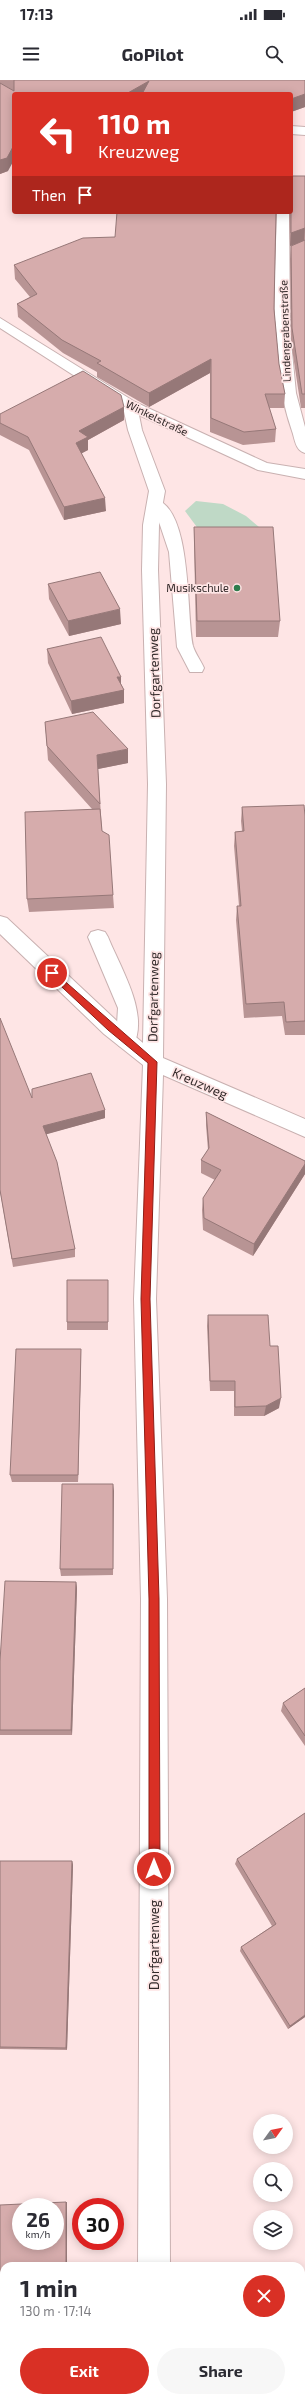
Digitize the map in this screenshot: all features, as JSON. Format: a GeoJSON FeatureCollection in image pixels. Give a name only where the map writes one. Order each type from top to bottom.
{"type":"FeatureCollection","features":[{"type":"Feature","properties":{"kind":"street"},"geometry":{"type":"LineString","coordinates":[[293,130],[305,131]]}},
{"type":"Feature","properties":{"kind":"street","name":"Lindengrabenstraße"},"geometry":{"type":"LineString","coordinates":[[284,214],[288,253],[286,380],[295,424],[305,448]]}},
{"type":"Feature","properties":{"kind":"street","name":"Winkelstraße"},"geometry":{"type":"LineString","coordinates":[[0,322],[130,406],[263,467],[305,474]]}},
{"type":"Feature","properties":{"kind":"street","name":"Dorfgartenweg"},"geometry":{"type":"LineString","coordinates":[[130,406],[135,430],[157,491],[151,525],[150,570],[157,784],[153,1062],[146,1299],[154,1599],[154,2262]]}},
{"type":"Feature","properties":{"kind":"street"},"geometry":{"type":"LineString","coordinates":[[155,504],[166,518],[177,552],[185,647],[196,668]]}},
{"type":"Feature","properties":{"kind":"street","name":"Kreuzweg"},"geometry":{"type":"LineString","coordinates":[[0,923],[126,1040],[153,1062],[305,1128]]}},
{"type":"Feature","properties":{"kind":"street"},"geometry":{"type":"LineString","coordinates":[[98,937],[128,1008],[126,1040]]}},
{"type":"Feature","properties":{"kind":"green space"},"geometry":{"type":"Polygon","coordinates":[[[196,501],[223,504],[246,516],[266,533],[202,534],[185,511],[196,501]]]}},
{"type":"Feature","properties":{"kind":"building"},"geometry":{"type":"Polygon","coordinates":[[[14,80],[305,80],[305,94],[293,98],[293,92],[143,92],[149,81],[130,92],[12,92],[12,149],[7,158],[0,160],[0,83],[14,91],[14,80]]]}},
{"type":"Feature","properties":{"kind":"building"},"geometry":{"type":"Polygon","coordinates":[[[293,176],[305,176],[305,228],[291,233],[291,214],[293,214],[293,176]]]}},
{"type":"Feature","properties":{"kind":"building"},"geometry":{"type":"Polygon","coordinates":[[[117,214],[276,214],[274,309],[279,364],[285,394],[265,394],[276,429],[244,432],[211,418],[211,359],[149,393],[97,363],[101,361],[62,340],[17,304],[37,294],[14,265],[83,238],[115,237],[117,214]]]}},
{"type":"Feature","properties":{"kind":"building"},"geometry":{"type":"Polygon","coordinates":[[[305,240],[305,394],[302,394],[292,328],[291,246],[305,240]]]}},
{"type":"Feature","properties":{"kind":"building"},"geometry":{"type":"Polygon","coordinates":[[[83,371],[121,395],[124,407],[79,431],[88,437],[76,443],[105,498],[64,507],[28,437],[0,423],[0,414],[83,371]]]}},
{"type":"Feature","properties":{"kind":"building","name":"Musikschule"},"geometry":{"type":"Polygon","coordinates":[[[194,527],[273,527],[280,621],[197,621],[194,527]]]}},
{"type":"Feature","properties":{"kind":"building"},"geometry":{"type":"Polygon","coordinates":[[[100,572],[120,609],[68,621],[48,584],[100,572]]]}},
{"type":"Feature","properties":{"kind":"building"},"geometry":{"type":"Polygon","coordinates":[[[101,637],[121,677],[117,677],[124,690],[71,701],[47,649],[101,637]]]}},
{"type":"Feature","properties":{"kind":"building"},"geometry":{"type":"Polygon","coordinates":[[[93,712],[128,749],[97,755],[100,804],[47,746],[45,722],[93,712]]]}},
{"type":"Feature","properties":{"kind":"building"},"geometry":{"type":"Polygon","coordinates":[[[304,805],[305,1021],[286,1022],[284,1002],[246,1004],[237,906],[241,906],[235,832],[244,831],[242,807],[304,805]]]}},
{"type":"Feature","properties":{"kind":"building"},"geometry":{"type":"Polygon","coordinates":[[[100,809],[102,831],[109,835],[113,895],[27,899],[25,812],[100,809]]]}},
{"type":"Feature","properties":{"kind":"building"},"geometry":{"type":"Polygon","coordinates":[[[0,1018],[32,1098],[32,1089],[91,1073],[105,1110],[43,1126],[57,1162],[75,1249],[12,1259],[0,1190],[0,1018]]]}},
{"type":"Feature","properties":{"kind":"building"},"geometry":{"type":"Polygon","coordinates":[[[206,1112],[305,1161],[305,1164],[254,1244],[204,1218],[203,1198],[221,1170],[201,1160],[209,1148],[206,1112]]]}},
{"type":"Feature","properties":{"kind":"building"},"geometry":{"type":"Polygon","coordinates":[[[67,1280],[108,1280],[108,1322],[67,1322],[67,1280]]]}},
{"type":"Feature","properties":{"kind":"building"},"geometry":{"type":"Polygon","coordinates":[[[208,1315],[268,1315],[270,1346],[278,1346],[281,1398],[266,1406],[235,1407],[235,1381],[210,1381],[208,1315]]]}},
{"type":"Feature","properties":{"kind":"building"},"geometry":{"type":"Polygon","coordinates":[[[16,1349],[81,1349],[78,1475],[10,1475],[16,1349]]]}},
{"type":"Feature","properties":{"kind":"building"},"geometry":{"type":"Polygon","coordinates":[[[62,1484],[113,1484],[113,1569],[60,1569],[62,1484]]]}},
{"type":"Feature","properties":{"kind":"building"},"geometry":{"type":"Polygon","coordinates":[[[5,1581],[76,1582],[71,1730],[0,1730],[0,1661],[5,1581]]]}},
{"type":"Feature","properties":{"kind":"building"},"geometry":{"type":"Polygon","coordinates":[[[305,1688],[305,1736],[283,1703],[305,1688]]]}},
{"type":"Feature","properties":{"kind":"building"},"geometry":{"type":"Polygon","coordinates":[[[305,1813],[305,2015],[290,2026],[241,1947],[276,1924],[237,1859],[305,1813]]]}},
{"type":"Feature","properties":{"kind":"building"},"geometry":{"type":"Polygon","coordinates":[[[0,1861],[72,1861],[66,2048],[0,2047],[0,1861]]]}},
{"type":"Feature","properties":{"kind":"building"},"geometry":{"type":"Polygon","coordinates":[[[64,2202],[66,2202],[66,2262],[0,2262],[0,2205],[12,2204],[12,2250],[64,2250],[64,2202]]]}},
{"type":"Feature","properties":{"kind":"place","name":"Musikschule"},"geometry":{"type":"Point","coordinates":[237,588]}},
{"type":"Feature","properties":{"kind":"route"},"geometry":{"type":"LineString","coordinates":[[52,973],[110,1028],[153,1062],[146,1299],[154,1599],[154,1869]]}}]}
